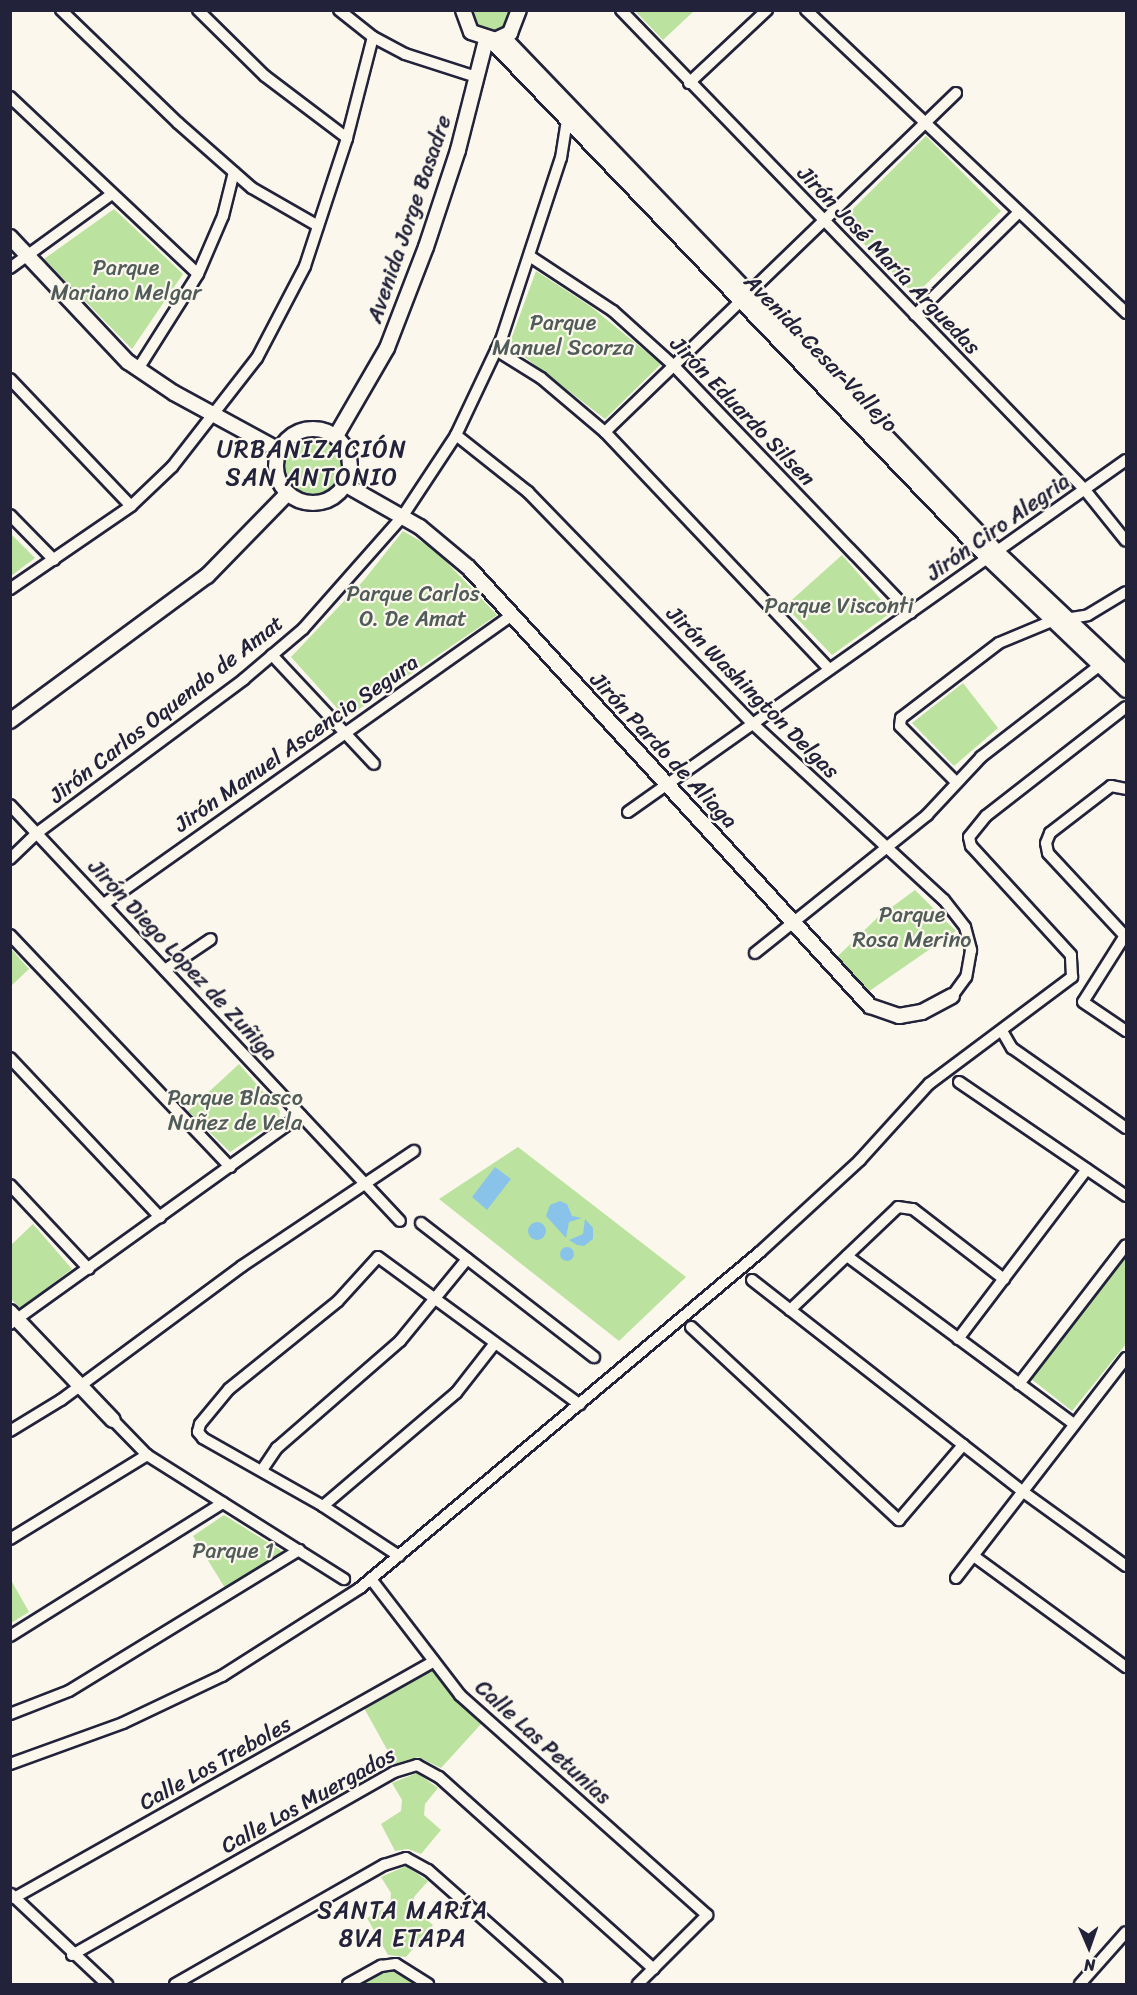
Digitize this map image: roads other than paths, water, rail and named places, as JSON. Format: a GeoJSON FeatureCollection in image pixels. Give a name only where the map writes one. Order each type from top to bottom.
{"type":"FeatureCollection","features":[{"type":"Feature","properties":{"kind":"street"},"geometry":{"type":"LineString","coordinates":[[61,10],[234,172],[271,201],[318,226]]}},
{"type":"Feature","properties":{"kind":"street"},"geometry":{"type":"LineString","coordinates":[[198,10],[265,76],[347,138]]}},
{"type":"Feature","properties":{"kind":"street"},"geometry":{"type":"LineString","coordinates":[[339,10],[373,37],[438,67],[476,77]]}},
{"type":"Feature","properties":{"kind":"street","name":"Avenida Cesar Vallejo"},"geometry":{"type":"LineString","coordinates":[[463,10],[471,32],[494,39],[568,112],[992,555],[1052,621],[1126,690]]}},
{"type":"Feature","properties":{"kind":"street","name":"Avenida Jorge Basadre"},"geometry":{"type":"LineString","coordinates":[[336,436],[387,348],[423,258],[458,150],[476,77],[494,39],[515,27],[519,10]]}},
{"type":"Feature","properties":{"kind":"street","name":"Jirón José María Arguedas"},"geometry":{"type":"LineString","coordinates":[[621,10],[1085,490],[1126,541]]}},
{"type":"Feature","properties":{"kind":"street"},"geometry":{"type":"LineString","coordinates":[[690,83],[767,10]]}},
{"type":"Feature","properties":{"kind":"street"},"geometry":{"type":"LineString","coordinates":[[806,10],[927,121],[1018,213],[1126,313]]}},
{"type":"Feature","properties":{"kind":"street"},"geometry":{"type":"LineString","coordinates":[[10,590],[131,506],[172,467],[214,416],[257,357],[287,305],[318,226],[347,138],[373,37]]}},
{"type":"Feature","properties":{"kind":"street"},"geometry":{"type":"LineString","coordinates":[[605,432],[956,93]]}},
{"type":"Feature","properties":{"kind":"street"},"geometry":{"type":"LineString","coordinates":[[10,98],[198,274]]}},
{"type":"Feature","properties":{"kind":"street","name":"Jirón Carlos Oquendo de Amat"},"geometry":{"type":"LineString","coordinates":[[10,859],[38,833],[272,655],[357,571],[402,517],[456,435],[496,350],[531,257],[561,158],[568,112]]}},
{"type":"Feature","properties":{"kind":"street"},"geometry":{"type":"LineString","coordinates":[[138,369],[198,274],[223,216],[234,172]]}},
{"type":"Feature","properties":{"kind":"street"},"geometry":{"type":"LineString","coordinates":[[10,268],[112,194]]}},
{"type":"Feature","properties":{"kind":"street"},"geometry":{"type":"LineString","coordinates":[[915,315],[1018,213]]}},
{"type":"Feature","properties":{"kind":"street"},"geometry":{"type":"LineString","coordinates":[[10,237],[138,369],[214,416],[279,450]]}},
{"type":"Feature","properties":{"kind":"street","name":"Jirón Eduardo Silsen"},"geometry":{"type":"LineString","coordinates":[[531,257],[612,311],[674,366],[910,613]]}},
{"type":"Feature","properties":{"kind":"street"},"geometry":{"type":"LineString","coordinates":[[496,350],[542,378],[605,432],[828,668]]}},
{"type":"Feature","properties":{"kind":"street"},"geometry":{"type":"LineString","coordinates":[[10,379],[131,506]]}},
{"type":"Feature","properties":{"kind":"street"},"geometry":{"type":"LineString","coordinates":[[304,430],[326,431],[336,436],[349,453],[350,475],[346,485],[330,500],[319,504],[296,500],[287,494],[276,473],[279,450],[286,441],[304,430]]}},
{"type":"Feature","properties":{"kind":"street","name":"Jirón Washington Delgas"},"geometry":{"type":"LineString","coordinates":[[456,435],[528,492],[752,723],[944,900],[965,927],[971,950],[966,977],[952,996]]}},
{"type":"Feature","properties":{"kind":"street","name":"Jirón Ciro Alegria"},"geometry":{"type":"LineString","coordinates":[[628,812],[828,668],[910,613],[1126,460]]}},
{"type":"Feature","properties":{"kind":"street","name":"Jirón Pardo de Aliaga"},"geometry":{"type":"LineString","coordinates":[[346,485],[420,527],[469,568],[870,1006],[899,1016],[922,1012],[952,996]]}},
{"type":"Feature","properties":{"kind":"street"},"geometry":{"type":"LineString","coordinates":[[10,721],[198,583],[287,494]]}},
{"type":"Feature","properties":{"kind":"street"},"geometry":{"type":"LineString","coordinates":[[10,515],[54,560]]}},
{"type":"Feature","properties":{"kind":"street","name":"Avenida Cesar Vallejo"},"geometry":{"type":"LineString","coordinates":[[992,555],[1126,674]]}},
{"type":"Feature","properties":{"kind":"street"},"geometry":{"type":"LineString","coordinates":[[956,782],[900,726],[901,718],[999,643],[1052,621],[1066,621],[1088,615],[1126,591]]}},
{"type":"Feature","properties":{"kind":"street","name":"Jirón Manuel Ascencio Segura"},"geometry":{"type":"LineString","coordinates":[[104,904],[512,615]]}},
{"type":"Feature","properties":{"kind":"street"},"geometry":{"type":"LineString","coordinates":[[272,655],[374,764]]}},
{"type":"Feature","properties":{"kind":"street"},"geometry":{"type":"LineString","coordinates":[[754,953],[927,815],[981,757],[1100,665]]}},
{"type":"Feature","properties":{"kind":"street"},"geometry":{"type":"LineString","coordinates":[[10,1764],[123,1723],[222,1676],[300,1630],[371,1579],[760,1252],[861,1160],[929,1084],[1072,977],[1074,963],[1071,955],[971,846],[969,837],[986,816],[1126,707]]}},
{"type":"Feature","properties":{"kind":"street"},"geometry":{"type":"LineString","coordinates":[[1126,789],[1111,786],[1050,833],[1046,843],[1048,853],[1126,935],[1083,1002],[1126,1031]]}},
{"type":"Feature","properties":{"kind":"street","name":"Jirón Diego Lopez de Zuñiga"},"geometry":{"type":"LineString","coordinates":[[10,805],[400,1221]]}},
{"type":"Feature","properties":{"kind":"street"},"geometry":{"type":"LineString","coordinates":[[10,935],[230,1167]]}},
{"type":"Feature","properties":{"kind":"street"},"geometry":{"type":"LineString","coordinates":[[165,970],[211,939]]}},
{"type":"Feature","properties":{"kind":"street"},"geometry":{"type":"LineString","coordinates":[[1002,1031],[1012,1048],[1126,1128]]}},
{"type":"Feature","properties":{"kind":"street"},"geometry":{"type":"LineString","coordinates":[[10,1058],[160,1217]]}},
{"type":"Feature","properties":{"kind":"street"},"geometry":{"type":"LineString","coordinates":[[959,1082],[1126,1196]]}},
{"type":"Feature","properties":{"kind":"street"},"geometry":{"type":"LineString","coordinates":[[301,1114],[89,1269],[13,1319],[147,1455],[344,1579]]}},
{"type":"Feature","properties":{"kind":"street"},"geometry":{"type":"LineString","coordinates":[[10,1431],[80,1386],[242,1266],[414,1151]]}},
{"type":"Feature","properties":{"kind":"street"},"geometry":{"type":"LineString","coordinates":[[958,1339],[1087,1169]]}},
{"type":"Feature","properties":{"kind":"street"},"geometry":{"type":"LineString","coordinates":[[10,1185],[89,1269]]}},
{"type":"Feature","properties":{"kind":"street"},"geometry":{"type":"LineString","coordinates":[[790,1310],[898,1207],[914,1209],[1004,1279]]}},
{"type":"Feature","properties":{"kind":"street"},"geometry":{"type":"LineString","coordinates":[[421,1223],[594,1357]]}},
{"type":"Feature","properties":{"kind":"street"},"geometry":{"type":"LineString","coordinates":[[1019,1384],[1126,1245]]}},
{"type":"Feature","properties":{"kind":"street"},"geometry":{"type":"LineString","coordinates":[[847,1256],[1073,1423]]}},
{"type":"Feature","properties":{"kind":"street"},"geometry":{"type":"LineString","coordinates":[[399,1556],[323,1506],[203,1438],[198,1432],[200,1424],[229,1389],[338,1301],[378,1257],[580,1405]]}},
{"type":"Feature","properties":{"kind":"street"},"geometry":{"type":"LineString","coordinates":[[262,1470],[277,1448],[400,1341],[436,1300],[467,1259]]}},
{"type":"Feature","properties":{"kind":"street"},"geometry":{"type":"LineString","coordinates":[[752,1280],[1022,1491],[1126,1566]]}},
{"type":"Feature","properties":{"kind":"street"},"geometry":{"type":"LineString","coordinates":[[691,1327],[899,1520],[963,1445]]}},
{"type":"Feature","properties":{"kind":"street"},"geometry":{"type":"LineString","coordinates":[[323,1506],[456,1393],[495,1343]]}},
{"type":"Feature","properties":{"kind":"street"},"geometry":{"type":"LineString","coordinates":[[956,1578],[975,1557],[1073,1423],[1126,1358]]}},
{"type":"Feature","properties":{"kind":"street"},"geometry":{"type":"LineString","coordinates":[[10,1539],[147,1455]]}},
{"type":"Feature","properties":{"kind":"street"},"geometry":{"type":"LineString","coordinates":[[10,1636],[223,1503]]}},
{"type":"Feature","properties":{"kind":"street"},"geometry":{"type":"LineString","coordinates":[[10,1714],[69,1691],[299,1550]]}},
{"type":"Feature","properties":{"kind":"street"},"geometry":{"type":"LineString","coordinates":[[975,1557],[1126,1667]]}},
{"type":"Feature","properties":{"kind":"street","name":"Calle Las Petunias"},"geometry":{"type":"LineString","coordinates":[[371,1579],[460,1695],[707,1915],[654,1969]]}},
{"type":"Feature","properties":{"kind":"street","name":"Calle Los Treboles"},"geometry":{"type":"LineString","coordinates":[[12,1896],[434,1661]]}},
{"type":"Feature","properties":{"kind":"street","name":"Calle Los Muergados"},"geometry":{"type":"LineString","coordinates":[[72,1955],[394,1772],[417,1765],[439,1777],[654,1969]]}},
{"type":"Feature","properties":{"kind":"street"},"geometry":{"type":"LineString","coordinates":[[175,1984],[384,1865],[406,1858],[428,1870],[557,1984]]}},
{"type":"Feature","properties":{"kind":"street"},"geometry":{"type":"LineString","coordinates":[[12,1896],[72,1955],[107,1984]]}},
{"type":"Feature","properties":{"kind":"street"},"geometry":{"type":"LineString","coordinates":[[1080,1984],[1126,1932]]}},
{"type":"Feature","properties":{"kind":"street"},"geometry":{"type":"LineString","coordinates":[[348,1984],[381,1966],[396,1964],[428,1984]]}},
{"type":"Feature","properties":{"kind":"street"},"geometry":{"type":"LineString","coordinates":[[638,1984],[654,1969]]}},
{"type":"Feature","properties":{"kind":"water"},"geometry":{"type":"Polygon","coordinates":[[[495,1167],[511,1179],[487,1210],[472,1197],[495,1167]]]}},
{"type":"Feature","properties":{"kind":"water"},"geometry":{"type":"Polygon","coordinates":[[[560,1201],[567,1204],[572,1216],[582,1218],[569,1222],[566,1238],[546,1216],[550,1205],[560,1201]]]}},
{"type":"Feature","properties":{"kind":"water"},"geometry":{"type":"Polygon","coordinates":[[[585,1219],[593,1228],[593,1239],[584,1246],[577,1245],[569,1240],[583,1234],[585,1219]]]}},
{"type":"Feature","properties":{"kind":"water"},"geometry":{"type":"Polygon","coordinates":[[[537,1222],[543,1225],[546,1231],[543,1237],[537,1240],[531,1237],[528,1231],[531,1225],[537,1222]]]}},
{"type":"Feature","properties":{"kind":"water"},"geometry":{"type":"Polygon","coordinates":[[[564,1247],[570,1247],[574,1254],[570,1261],[564,1261],[560,1257],[560,1251],[564,1247]]]}},
{"type":"Feature","properties":{"kind":"district","name":"URBANIZACIÓN SAN ANTONIO"},"geometry":{"type":"Point","coordinates":[312,464]}},
{"type":"Feature","properties":{"kind":"district","name":"SANTA MARÍA 8VA ETAPA"},"geometry":{"type":"Point","coordinates":[403,1925]}},
{"type":"Feature","properties":{"kind":"park label","name":"Parque Mariano Melgar"},"geometry":{"type":"Point","coordinates":[126,280]}},
{"type":"Feature","properties":{"kind":"park label","name":"Parque Manuel Scorza"},"geometry":{"type":"Point","coordinates":[563,334]}},
{"type":"Feature","properties":{"kind":"park label","name":"Parque Carlos O. De Amat"},"geometry":{"type":"Point","coordinates":[413,606]}},
{"type":"Feature","properties":{"kind":"park label","name":"Parque Visconti"},"geometry":{"type":"Point","coordinates":[839,606]}},
{"type":"Feature","properties":{"kind":"park label","name":"Parque Rosa Merino"},"geometry":{"type":"Point","coordinates":[912,926]}},
{"type":"Feature","properties":{"kind":"park label","name":"Parque Blasco Nuñez de Vela"},"geometry":{"type":"Point","coordinates":[235,1110]}},
{"type":"Feature","properties":{"kind":"park label","name":"Parque 1"},"geometry":{"type":"Point","coordinates":[233,1551]}}]}
